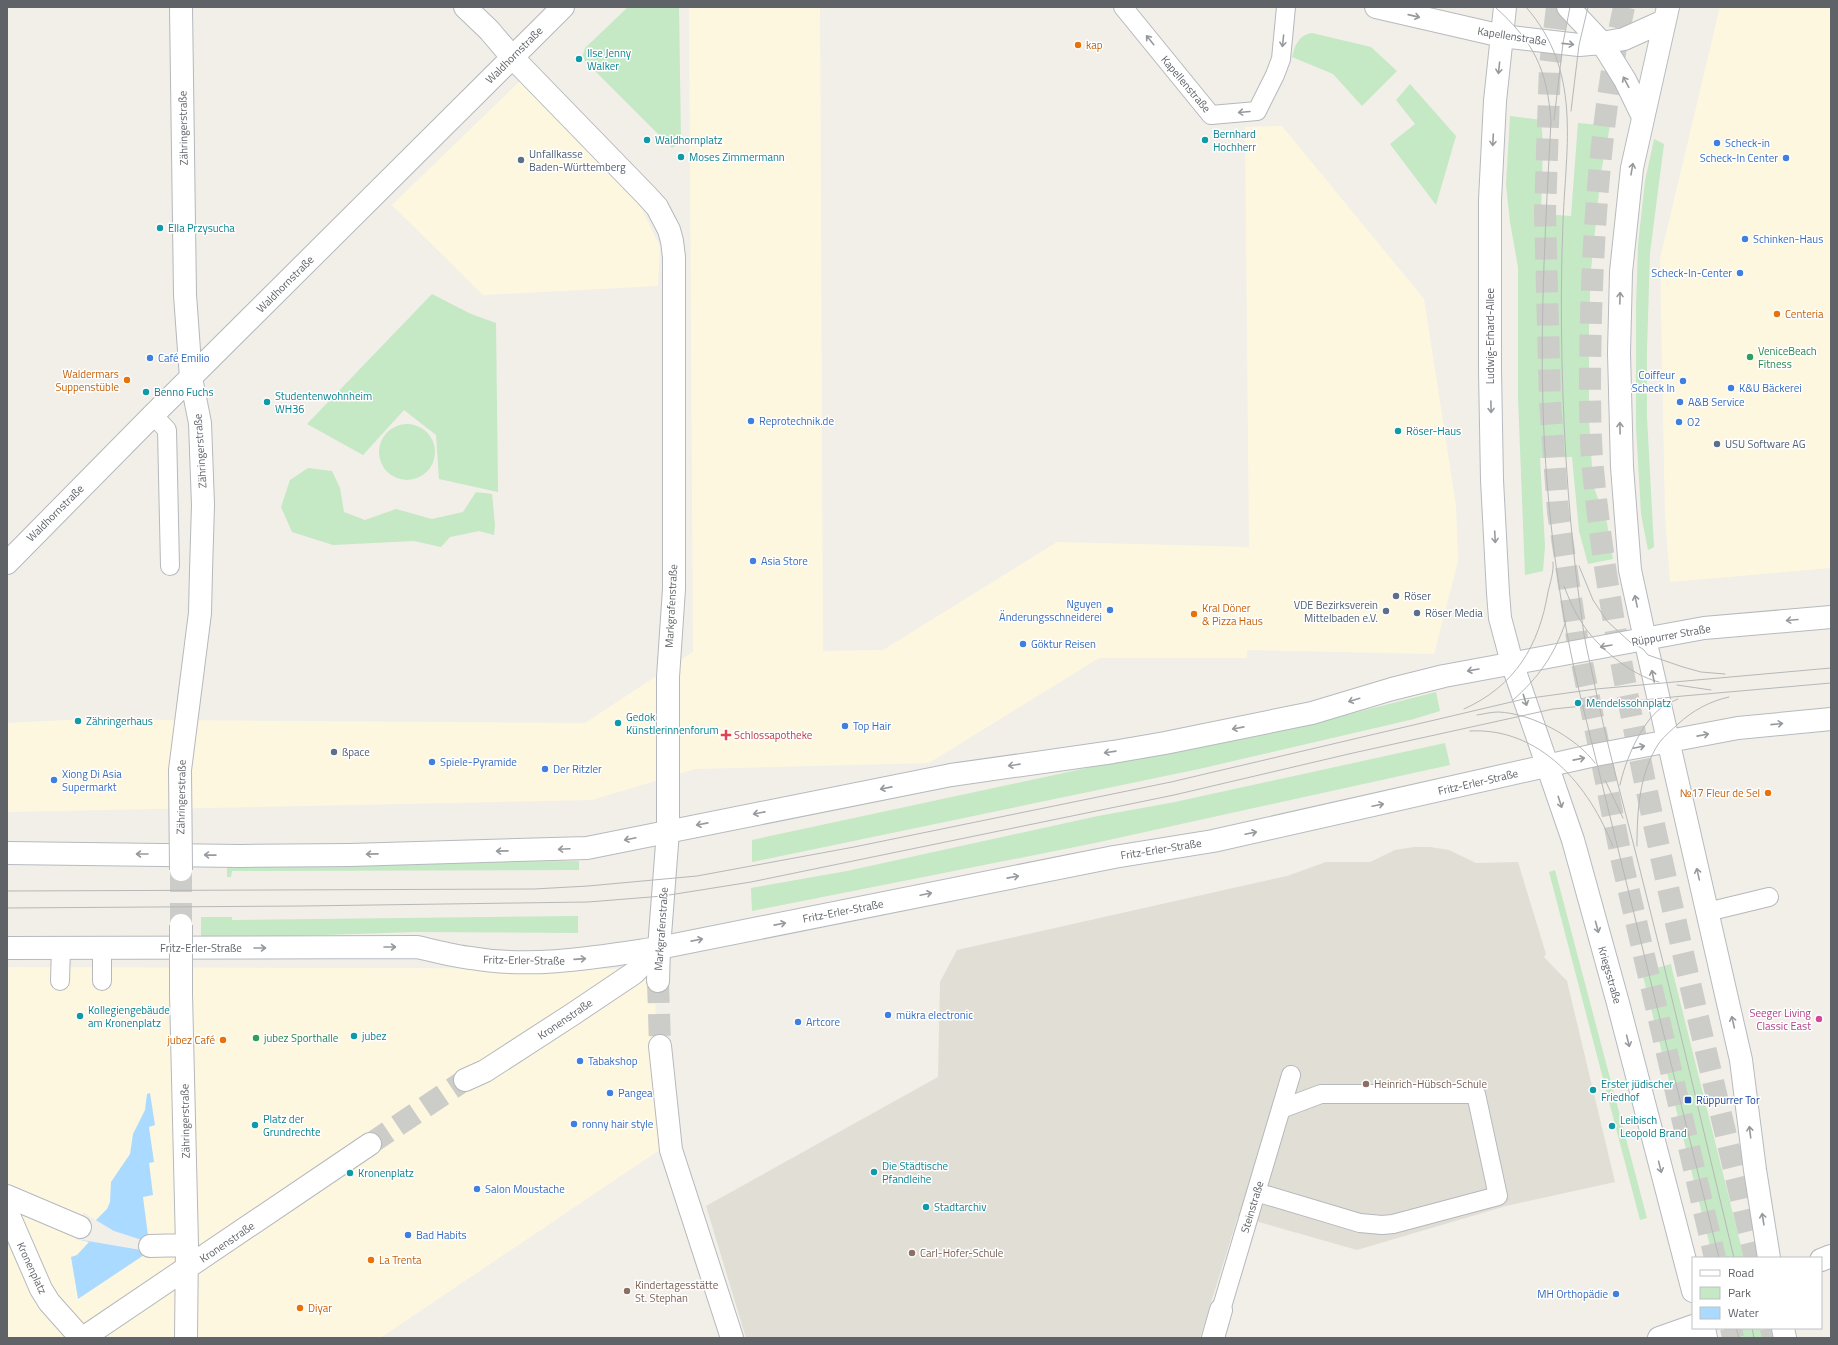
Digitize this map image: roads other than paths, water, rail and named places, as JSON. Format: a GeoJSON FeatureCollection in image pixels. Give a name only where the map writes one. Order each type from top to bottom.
{"type":"FeatureCollection","features":[{"type":"Feature","properties":{"kind":"main road","name":"Zähringerstraße"},"geometry":{"type":"LineString","coordinates":[[181,7],[185,294],[191,378],[200,423],[203,505],[200,612],[180,770],[181,862]]}},
{"type":"Feature","properties":{"kind":"main road"},"geometry":{"type":"LineString","coordinates":[[464,7],[489,30],[512,57]]}},
{"type":"Feature","properties":{"kind":"main road","name":"Waldhornstraße"},"geometry":{"type":"LineString","coordinates":[[7,562],[563,7]]}},
{"type":"Feature","properties":{"kind":"main road","name":"Kapellenstraße"},"geometry":{"type":"LineString","coordinates":[[1376,7],[1502,36],[1580,45],[1624,39],[1666,14]]}},
{"type":"Feature","properties":{"kind":"main road","name":"Ludwig-Erhard-Allee"},"geometry":{"type":"LineString","coordinates":[[1505,7],[1495,101],[1491,176],[1490,379],[1492,480],[1498,593],[1500,618],[1512,663]]}},
{"type":"Feature","properties":{"kind":"main road"},"geometry":{"type":"LineString","coordinates":[[1568,7],[1602,43],[1625,80],[1643,117]]}},
{"type":"Feature","properties":{"kind":"main road"},"geometry":{"type":"LineString","coordinates":[[1666,14],[1632,168],[1621,272],[1619,354],[1621,453],[1627,536],[1630,570],[1644,639],[1741,1060],[1754,1163],[1769,1257]]}},
{"type":"Feature","properties":{"kind":"main road","name":"Markgrafenstraße"},"geometry":{"type":"LineString","coordinates":[[512,57],[648,196],[657,207],[672,241],[674,257],[674,588],[668,677],[668,831],[658,981]]}},
{"type":"Feature","properties":{"kind":"main road","name":"Rüppurrer Straße"},"geometry":{"type":"LineString","coordinates":[[1512,663],[1704,628],[1831,616]]}},
{"type":"Feature","properties":{"kind":"main road"},"geometry":{"type":"LineString","coordinates":[[7,853],[181,862],[326,855],[587,848],[951,775],[1113,752],[1165,743],[1312,713],[1392,689],[1444,676],[1512,663]]}},
{"type":"Feature","properties":{"kind":"main road","name":"Kriegsstraße"},"geometry":{"type":"LineString","coordinates":[[1512,663],[1548,765],[1580,865],[1692,1287]]}},
{"type":"Feature","properties":{"kind":"main road"},"geometry":{"type":"LineString","coordinates":[[1668,741],[1738,728],[1831,719]]}},
{"type":"Feature","properties":{"kind":"main road","name":"Fritz-Erler-Straße"},"geometry":{"type":"LineString","coordinates":[[7,948],[417,947],[472,959],[506,961],[589,959],[659,948],[1114,857],[1213,841],[1416,797],[1548,765],[1668,741]]}},
{"type":"Feature","properties":{"kind":"main road","name":"Zähringerstraße"},"geometry":{"type":"LineString","coordinates":[[181,925],[181,994],[187,1246],[186,1338]]}},
{"type":"Feature","properties":{"kind":"main road","name":"Kronenstraße"},"geometry":{"type":"LineString","coordinates":[[465,1080],[485,1071],[573,1014],[634,972],[659,948]]}},
{"type":"Feature","properties":{"kind":"main road"},"geometry":{"type":"LineString","coordinates":[[660,1046],[672,1150],[732,1338]]}},
{"type":"Feature","properties":{"kind":"main road","name":"Kronenstraße"},"geometry":{"type":"LineString","coordinates":[[82,1338],[187,1269],[370,1144]]}},
{"type":"Feature","properties":{"kind":"main road"},"geometry":{"type":"LineString","coordinates":[[7,1196],[80,1227]]}},
{"type":"Feature","properties":{"kind":"main road","name":"Kronenplatz"},"geometry":{"type":"LineString","coordinates":[[7,1211],[41,1289],[49,1302],[82,1338]]}},
{"type":"Feature","properties":{"kind":"main road"},"geometry":{"type":"LineString","coordinates":[[150,1246],[187,1246]]}},
{"type":"Feature","properties":{"kind":"main road","name":"Steinstraße"},"geometry":{"type":"LineString","coordinates":[[1213,1338],[1221,1310]]}},
{"type":"Feature","properties":{"kind":"main road"},"geometry":{"type":"LineString","coordinates":[[1659,1338],[1692,1326]]}},
{"type":"Feature","properties":{"kind":"lane","name":"Kapellenstraße"},"geometry":{"type":"LineString","coordinates":[[1123,7],[1211,115],[1257,111],[1275,75],[1281,59],[1286,7]]}},
{"type":"Feature","properties":{"kind":"lane"},"geometry":{"type":"LineString","coordinates":[[153,415],[167,430],[170,566]]}},
{"type":"Feature","properties":{"kind":"lane"},"geometry":{"type":"LineString","coordinates":[[181,769],[181,862]]}},
{"type":"Feature","properties":{"kind":"lane"},"geometry":{"type":"LineString","coordinates":[[1707,912],[1769,897]]}},
{"type":"Feature","properties":{"kind":"lane"},"geometry":{"type":"LineString","coordinates":[[60,981],[61,948]]}},
{"type":"Feature","properties":{"kind":"lane"},"geometry":{"type":"LineString","coordinates":[[102,948],[102,981]]}},
{"type":"Feature","properties":{"kind":"lane","name":"Steinstraße"},"geometry":{"type":"LineString","coordinates":[[1221,1310],[1291,1075]]}},
{"type":"Feature","properties":{"kind":"lane"},"geometry":{"type":"LineString","coordinates":[[1256,1192],[1360,1222],[1382,1225],[1393,1224],[1498,1196],[1476,1094],[1321,1094],[1281,1109]]}},
{"type":"Feature","properties":{"kind":"water"},"geometry":{"type":"Polygon","coordinates":[[[150,1093],[155,1125],[149,1127],[154,1162],[149,1163],[153,1195],[143,1197],[150,1251],[78,1299],[71,1257],[77,1255],[89,1242],[76,1239],[84,1213],[95,1221],[107,1209],[110,1202],[111,1182],[130,1154],[133,1134],[145,1110],[147,1094],[150,1093]]]}},
{"type":"Feature","properties":{"kind":"tunnel"},"geometry":{"type":"LineString","coordinates":[[1557,7],[1550,66],[1545,212],[1550,401],[1558,512],[1577,638],[1623,866],[1715,1257]]}},
{"type":"Feature","properties":{"kind":"tunnel"},"geometry":{"type":"LineString","coordinates":[[1624,7],[1616,45],[1605,122],[1600,161],[1594,239],[1590,405],[1592,458],[1596,498],[1613,616],[1643,773],[1683,955],[1755,1257]]}},
{"type":"Feature","properties":{"kind":"tunnel"},"geometry":{"type":"LineString","coordinates":[[181,870],[181,925]]}},
{"type":"Feature","properties":{"kind":"tunnel"},"geometry":{"type":"LineString","coordinates":[[658,981],[660,1046]]}},
{"type":"Feature","properties":{"kind":"tunnel"},"geometry":{"type":"LineString","coordinates":[[370,1144],[465,1080]]}},
{"type":"Feature","properties":{"kind":"tunnel"},"geometry":{"type":"LineString","coordinates":[[1731,1329],[1733,1338]]}},
{"type":"Feature","properties":{"kind":"tunnel"},"geometry":{"type":"LineString","coordinates":[[1771,1329],[1773,1338]]}},
{"type":"Feature","properties":{"kind":"tram line"},"geometry":{"type":"LineString","coordinates":[[1495,7],[1520,32],[1529,45],[1542,71],[1549,103],[1551,121],[1545,229],[1542,336],[1543,408],[1547,483],[1555,559],[1567,633],[1583,707],[1719,1257]]}},
{"type":"Feature","properties":{"kind":"tram line"},"geometry":{"type":"LineString","coordinates":[[1526,7],[1544,31],[1556,57],[1563,83],[1567,109],[1561,328],[1563,395],[1571,524],[1584,634],[1609,750],[1664,967],[1734,1257]]}},
{"type":"Feature","properties":{"kind":"tram line"},"geometry":{"type":"LineString","coordinates":[[1554,120],[1563,43],[1570,7]]}},
{"type":"Feature","properties":{"kind":"tram line"},"geometry":{"type":"LineString","coordinates":[[1571,111],[1579,45],[1588,7]]}},
{"type":"Feature","properties":{"kind":"tram line"},"geometry":{"type":"LineString","coordinates":[[1464,709],[1482,700],[1497,689],[1511,676],[1522,662],[1531,647],[1544,612],[1552,577],[1553,562]]}},
{"type":"Feature","properties":{"kind":"tram line"},"geometry":{"type":"LineString","coordinates":[[1579,566],[1593,600],[1607,621],[1630,642],[1643,649],[1648,655],[1683,667],[1701,672],[1725,674]]}},
{"type":"Feature","properties":{"kind":"tram line"},"geometry":{"type":"LineString","coordinates":[[1564,586],[1579,618],[1596,641],[1626,667],[1649,679],[1659,682]]}},
{"type":"Feature","properties":{"kind":"tram line"},"geometry":{"type":"LineString","coordinates":[[1512,701],[1522,692],[1545,665],[1556,645],[1566,621]]}},
{"type":"Feature","properties":{"kind":"tram line"},"geometry":{"type":"LineString","coordinates":[[7,891],[534,889],[588,886],[697,876],[854,847],[1171,782],[1524,699],[1596,689],[1831,668]]}},
{"type":"Feature","properties":{"kind":"tram line"},"geometry":{"type":"LineString","coordinates":[[7,908],[588,902],[663,896],[751,882],[1174,795],[1353,753],[1553,709],[1831,683]]}},
{"type":"Feature","properties":{"kind":"tram line"},"geometry":{"type":"LineString","coordinates":[[1677,685],[1711,690]]}},
{"type":"Feature","properties":{"kind":"tram line"},"geometry":{"type":"LineString","coordinates":[[1637,846],[1640,793],[1647,767],[1659,743],[1678,724],[1695,711],[1715,701],[1729,697]]}},
{"type":"Feature","properties":{"kind":"tram line"},"geometry":{"type":"LineString","coordinates":[[1620,785],[1630,754],[1647,723],[1661,708],[1678,699]]}},
{"type":"Feature","properties":{"kind":"tram line"},"geometry":{"type":"LineString","coordinates":[[1477,715],[1495,712],[1511,713],[1538,722],[1565,736],[1587,753],[1595,763]]}},
{"type":"Feature","properties":{"kind":"tram line"},"geometry":{"type":"LineString","coordinates":[[1470,731],[1495,732],[1519,739],[1540,750],[1559,765],[1576,782],[1591,803],[1603,824],[1613,847]]}},
{"type":"Feature","properties":{"kind":"tram line"},"geometry":{"type":"LineString","coordinates":[[1605,780],[1623,818]]}},
{"type":"Feature","properties":{"kind":"tram line"},"geometry":{"type":"LineString","coordinates":[[1736,1329],[1739,1338]]}},
{"type":"Feature","properties":{"kind":"tram line"},"geometry":{"type":"LineString","coordinates":[[1752,1329],[1754,1338]]}},
{"type":"Feature","properties":{"kind":"place","name":"kap"},"geometry":{"type":"Point","coordinates":[1078,45]}},
{"type":"Feature","properties":{"kind":"place","name":"Ilse Jenny Walker"},"geometry":{"type":"Point","coordinates":[579,59]}},
{"type":"Feature","properties":{"kind":"place","name":"Waldhornplatz"},"geometry":{"type":"Point","coordinates":[647,140]}},
{"type":"Feature","properties":{"kind":"place","name":"Bernhard Hochherr"},"geometry":{"type":"Point","coordinates":[1205,140]}},
{"type":"Feature","properties":{"kind":"place","name":"Scheck-in"},"geometry":{"type":"Point","coordinates":[1717,143]}},
{"type":"Feature","properties":{"kind":"place","name":"Moses Zimmermann"},"geometry":{"type":"Point","coordinates":[681,157]}},
{"type":"Feature","properties":{"kind":"place","name":"Scheck-In Center"},"geometry":{"type":"Point","coordinates":[1786,158]}},
{"type":"Feature","properties":{"kind":"place","name":"Unfallkasse Baden-Württemberg"},"geometry":{"type":"Point","coordinates":[521,160]}},
{"type":"Feature","properties":{"kind":"place","name":"Ella Przysucha"},"geometry":{"type":"Point","coordinates":[160,228]}},
{"type":"Feature","properties":{"kind":"place","name":"Schinken-Haus"},"geometry":{"type":"Point","coordinates":[1745,239]}},
{"type":"Feature","properties":{"kind":"place","name":"Scheck-In-Center"},"geometry":{"type":"Point","coordinates":[1740,273]}},
{"type":"Feature","properties":{"kind":"place","name":"Centeria"},"geometry":{"type":"Point","coordinates":[1777,314]}},
{"type":"Feature","properties":{"kind":"place","name":"VeniceBeach Fitness"},"geometry":{"type":"Point","coordinates":[1750,357]}},
{"type":"Feature","properties":{"kind":"place","name":"Café Emilio"},"geometry":{"type":"Point","coordinates":[150,358]}},
{"type":"Feature","properties":{"kind":"place","name":"Waldermars Suppenstüble"},"geometry":{"type":"Point","coordinates":[127,380]}},
{"type":"Feature","properties":{"kind":"place","name":"Coiffeur Scheck In"},"geometry":{"type":"Point","coordinates":[1683,381]}},
{"type":"Feature","properties":{"kind":"place","name":"K&U Bäckerei"},"geometry":{"type":"Point","coordinates":[1731,388]}},
{"type":"Feature","properties":{"kind":"place","name":"Benno Fuchs"},"geometry":{"type":"Point","coordinates":[146,392]}},
{"type":"Feature","properties":{"kind":"place","name":"Studentenwohnheim WH36"},"geometry":{"type":"Point","coordinates":[267,402]}},
{"type":"Feature","properties":{"kind":"place","name":"A&B Service"},"geometry":{"type":"Point","coordinates":[1680,402]}},
{"type":"Feature","properties":{"kind":"place","name":"Reprotechnik.de"},"geometry":{"type":"Point","coordinates":[751,421]}},
{"type":"Feature","properties":{"kind":"place","name":"O2"},"geometry":{"type":"Point","coordinates":[1679,422]}},
{"type":"Feature","properties":{"kind":"place","name":"Röser-Haus"},"geometry":{"type":"Point","coordinates":[1398,431]}},
{"type":"Feature","properties":{"kind":"place","name":"USU Software AG"},"geometry":{"type":"Point","coordinates":[1717,444]}},
{"type":"Feature","properties":{"kind":"place","name":"Asia Store"},"geometry":{"type":"Point","coordinates":[753,561]}},
{"type":"Feature","properties":{"kind":"place","name":"Röser"},"geometry":{"type":"Point","coordinates":[1396,596]}},
{"type":"Feature","properties":{"kind":"place","name":"Nguyen Änderungsschneiderei"},"geometry":{"type":"Point","coordinates":[1110,610]}},
{"type":"Feature","properties":{"kind":"place","name":"VDE Bezirksverein Mittelbaden e.V."},"geometry":{"type":"Point","coordinates":[1386,611]}},
{"type":"Feature","properties":{"kind":"place","name":"Röser Media"},"geometry":{"type":"Point","coordinates":[1417,613]}},
{"type":"Feature","properties":{"kind":"place","name":"Kral Döner & Pizza Haus"},"geometry":{"type":"Point","coordinates":[1194,614]}},
{"type":"Feature","properties":{"kind":"place","name":"Göktur Reisen"},"geometry":{"type":"Point","coordinates":[1023,644]}},
{"type":"Feature","properties":{"kind":"place","name":"Mendelssohnplatz"},"geometry":{"type":"Point","coordinates":[1578,703]}},
{"type":"Feature","properties":{"kind":"place","name":"Zähringerhaus"},"geometry":{"type":"Point","coordinates":[78,721]}},
{"type":"Feature","properties":{"kind":"place","name":"Gedok Künstlerinnenforum"},"geometry":{"type":"Point","coordinates":[618,723]}},
{"type":"Feature","properties":{"kind":"place","name":"Top Hair"},"geometry":{"type":"Point","coordinates":[845,726]}},
{"type":"Feature","properties":{"kind":"place","name":"Schlossapotheke"},"geometry":{"type":"Point","coordinates":[726,735]}},
{"type":"Feature","properties":{"kind":"place","name":"ßpace"},"geometry":{"type":"Point","coordinates":[334,752]}},
{"type":"Feature","properties":{"kind":"place","name":"Spiele-Pyramide"},"geometry":{"type":"Point","coordinates":[432,762]}},
{"type":"Feature","properties":{"kind":"place","name":"Der Ritzler"},"geometry":{"type":"Point","coordinates":[545,769]}},
{"type":"Feature","properties":{"kind":"place","name":"Xiong Di Asia Supermarkt"},"geometry":{"type":"Point","coordinates":[54,780]}},
{"type":"Feature","properties":{"kind":"place","name":"№17 Fleur de Sel"},"geometry":{"type":"Point","coordinates":[1768,793]}},
{"type":"Feature","properties":{"kind":"place","name":"mükra electronic"},"geometry":{"type":"Point","coordinates":[888,1015]}},
{"type":"Feature","properties":{"kind":"place","name":"Kollegiengebäude am Kronenplatz"},"geometry":{"type":"Point","coordinates":[80,1016]}},
{"type":"Feature","properties":{"kind":"place","name":"Seeger Living Classic East"},"geometry":{"type":"Point","coordinates":[1819,1019]}},
{"type":"Feature","properties":{"kind":"place","name":"Artcore"},"geometry":{"type":"Point","coordinates":[798,1022]}},
{"type":"Feature","properties":{"kind":"place","name":"jubez"},"geometry":{"type":"Point","coordinates":[354,1036]}},
{"type":"Feature","properties":{"kind":"place","name":"jubez Sporthalle"},"geometry":{"type":"Point","coordinates":[256,1038]}},
{"type":"Feature","properties":{"kind":"place","name":"jubez Café"},"geometry":{"type":"Point","coordinates":[223,1040]}},
{"type":"Feature","properties":{"kind":"place","name":"Tabakshop"},"geometry":{"type":"Point","coordinates":[580,1061]}},
{"type":"Feature","properties":{"kind":"place","name":"Heinrich-Hübsch-Schule"},"geometry":{"type":"Point","coordinates":[1366,1084]}},
{"type":"Feature","properties":{"kind":"place","name":"Erster jüdischer Friedhof"},"geometry":{"type":"Point","coordinates":[1593,1090]}},
{"type":"Feature","properties":{"kind":"place","name":"Pangea"},"geometry":{"type":"Point","coordinates":[610,1093]}},
{"type":"Feature","properties":{"kind":"place","name":"Rüppurrer Tor"},"geometry":{"type":"Point","coordinates":[1688,1100]}},
{"type":"Feature","properties":{"kind":"place","name":"ronny hair style"},"geometry":{"type":"Point","coordinates":[574,1124]}},
{"type":"Feature","properties":{"kind":"place","name":"Platz der Grundrechte"},"geometry":{"type":"Point","coordinates":[255,1125]}},
{"type":"Feature","properties":{"kind":"place","name":"Leibisch Leopold Brand"},"geometry":{"type":"Point","coordinates":[1612,1126]}},
{"type":"Feature","properties":{"kind":"place","name":"Die Städtische Pfandleihe"},"geometry":{"type":"Point","coordinates":[874,1172]}},
{"type":"Feature","properties":{"kind":"place","name":"Kronenplatz"},"geometry":{"type":"Point","coordinates":[350,1173]}},
{"type":"Feature","properties":{"kind":"place","name":"Salon Moustache"},"geometry":{"type":"Point","coordinates":[477,1189]}},
{"type":"Feature","properties":{"kind":"place","name":"Stadtarchiv"},"geometry":{"type":"Point","coordinates":[926,1207]}},
{"type":"Feature","properties":{"kind":"place","name":"Bad Habits"},"geometry":{"type":"Point","coordinates":[408,1235]}},
{"type":"Feature","properties":{"kind":"place","name":"Carl-Hofer-Schule"},"geometry":{"type":"Point","coordinates":[912,1253]}},
{"type":"Feature","properties":{"kind":"place","name":"La Trenta"},"geometry":{"type":"Point","coordinates":[371,1260]}},
{"type":"Feature","properties":{"kind":"place","name":"Kindertagesstätte St. Stephan"},"geometry":{"type":"Point","coordinates":[627,1291]}},
{"type":"Feature","properties":{"kind":"place","name":"MH Orthopädie"},"geometry":{"type":"Point","coordinates":[1616,1294]}},
{"type":"Feature","properties":{"kind":"place","name":"Diyar"},"geometry":{"type":"Point","coordinates":[300,1308]}}]}
